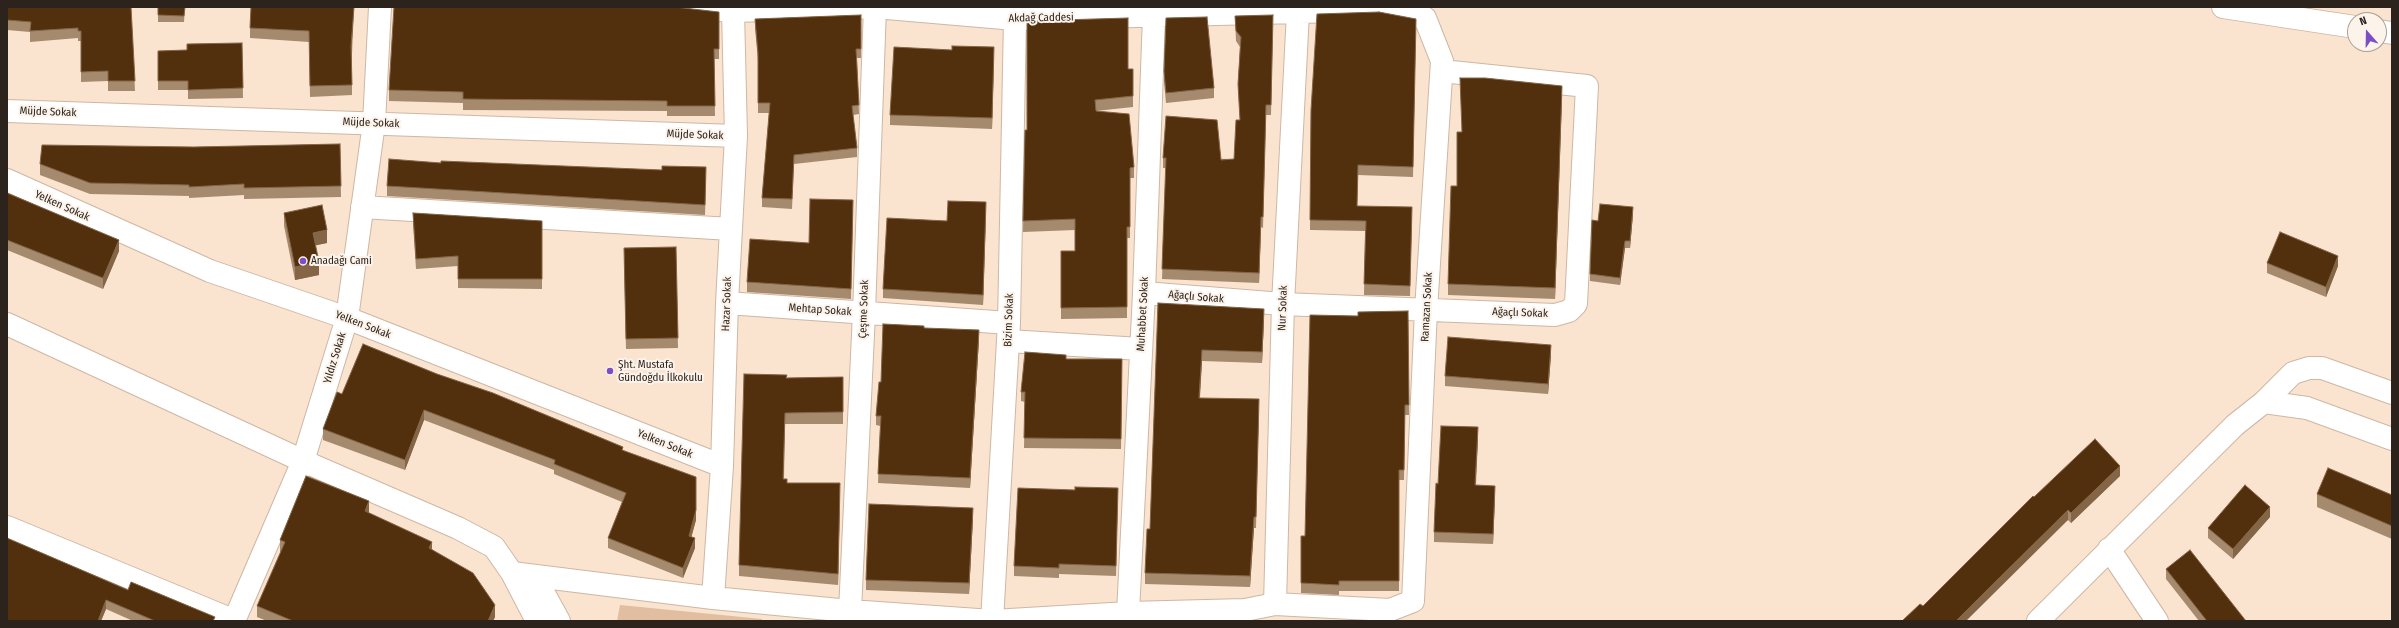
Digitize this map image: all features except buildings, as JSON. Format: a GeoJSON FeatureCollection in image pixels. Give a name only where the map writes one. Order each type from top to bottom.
{"type":"FeatureCollection","features":[{"type":"Feature","properties":{"kind":"street","name":"Yıldız Sokak"},"geometry":{"type":"LineString","coordinates":[[234,621],[303,461],[347,318],[374,123],[380,7]]}},
{"type":"Feature","properties":{"kind":"street","name":"Akdağ Caddesi"},"geometry":{"type":"LineString","coordinates":[[680,7],[733,11],[875,7],[1016,19],[1394,10],[1425,18]]}},
{"type":"Feature","properties":{"kind":"street","name":"Çeşme Sokak"},"geometry":{"type":"LineString","coordinates":[[850,611],[864,313],[875,7]]}},
{"type":"Feature","properties":{"kind":"street"},"geometry":{"type":"LineString","coordinates":[[2223,7],[2347,26]]}},
{"type":"Feature","properties":{"kind":"street","name":"Hazar Sokak"},"geometry":{"type":"LineString","coordinates":[[713,598],[722,466],[727,303],[736,136],[733,11]]}},
{"type":"Feature","properties":{"kind":"street","name":"Nur Sokak"},"geometry":{"type":"LineString","coordinates":[[1275,604],[1283,304],[1298,12]]}},
{"type":"Feature","properties":{"kind":"street","name":"Muhabbet Sokak"},"geometry":{"type":"LineString","coordinates":[[1128,613],[1144,293],[1154,15]]}},
{"type":"Feature","properties":{"kind":"street","name":"Ramazan Sokak"},"geometry":{"type":"LineString","coordinates":[[1275,604],[1390,610],[1413,601],[1426,310],[1442,71],[1442,61],[1425,18]]}},
{"type":"Feature","properties":{"kind":"street","name":"Bizim Sokak"},"geometry":{"type":"LineString","coordinates":[[992,621],[1009,332],[1016,19]]}},
{"type":"Feature","properties":{"kind":"street","name":"Ağaçlı Sokak"},"geometry":{"type":"LineString","coordinates":[[1144,293],[1283,304],[1554,315],[1569,311],[1576,304],[1587,86],[1442,71]]}},
{"type":"Feature","properties":{"kind":"street","name":"Müjde Sokak"},"geometry":{"type":"LineString","coordinates":[[7,111],[736,136]]}},
{"type":"Feature","properties":{"kind":"street","name":"Yelken Sokak"},"geometry":{"type":"LineString","coordinates":[[7,180],[210,271],[347,318],[722,466]]}},
{"type":"Feature","properties":{"kind":"street"},"geometry":{"type":"LineString","coordinates":[[362,207],[731,229]]}},
{"type":"Feature","properties":{"kind":"street","name":"Mehtap Sokak"},"geometry":{"type":"LineString","coordinates":[[727,303],[864,313],[1141,350]]}},
{"type":"Feature","properties":{"kind":"street"},"geometry":{"type":"LineString","coordinates":[[7,324],[303,461],[458,528],[494,547],[512,573],[537,621]]}},
{"type":"Feature","properties":{"kind":"street"},"geometry":{"type":"LineString","coordinates":[[2038,621],[2235,425],[2264,402],[2293,373],[2309,368],[2322,368],[2392,393]]}},
{"type":"Feature","properties":{"kind":"street"},"geometry":{"type":"LineString","coordinates":[[2264,402],[2307,408],[2392,439]]}},
{"type":"Feature","properties":{"kind":"street"},"geometry":{"type":"LineString","coordinates":[[7,527],[234,621]]}},
{"type":"Feature","properties":{"kind":"street"},"geometry":{"type":"LineString","coordinates":[[2109,549],[2157,621]]}},
{"type":"Feature","properties":{"kind":"street"},"geometry":{"type":"LineString","coordinates":[[512,573],[713,598],[850,611],[992,621],[1128,613],[1245,610],[1275,604]]}},
{"type":"Feature","properties":{"kind":"street"},"geometry":{"type":"LineString","coordinates":[[512,573],[542,590],[559,621]]}},
{"type":"Feature","properties":{"kind":"shaded area"},"geometry":{"type":"Polygon","coordinates":[[[620,605],[762,619],[762,621],[617,621],[620,605]]]}},
{"type":"Feature","properties":{"kind":"place","name":"Anadağı Cami"},"geometry":{"type":"Point","coordinates":[303,261]}},
{"type":"Feature","properties":{"kind":"place","name":"Şht. Mustafa Gündoğdu İlkokulu"},"geometry":{"type":"Point","coordinates":[610,371]}}]}
